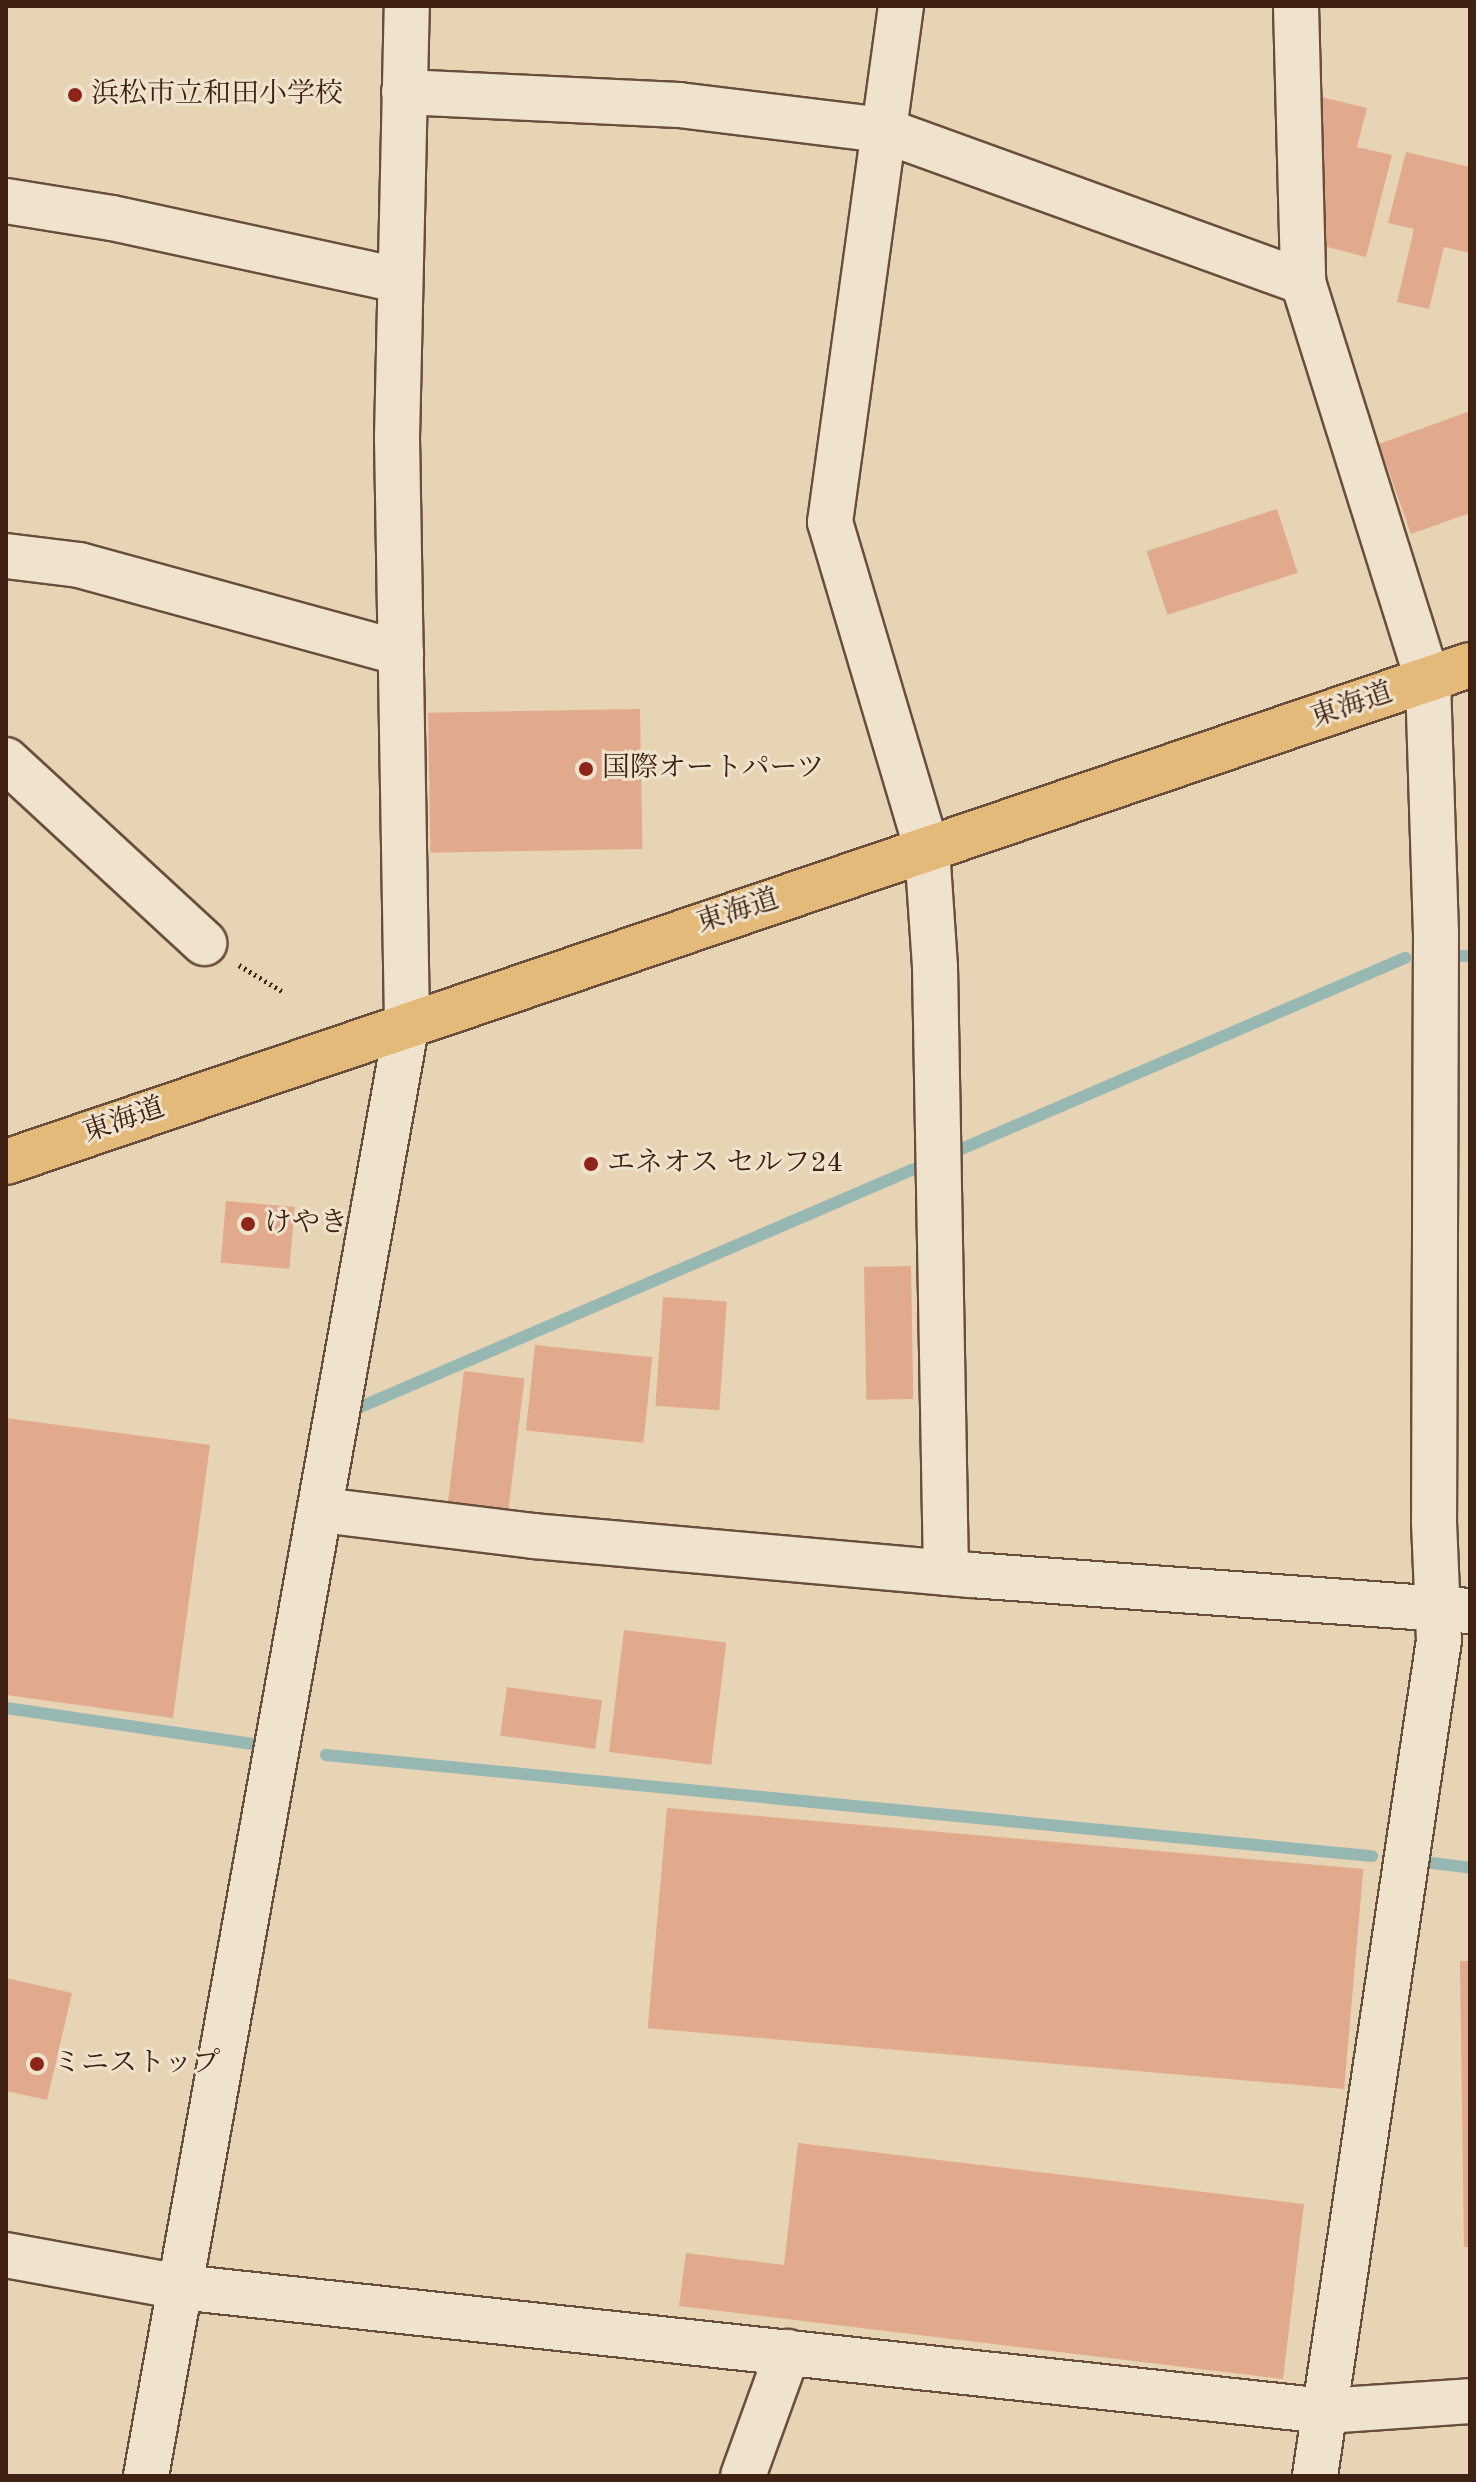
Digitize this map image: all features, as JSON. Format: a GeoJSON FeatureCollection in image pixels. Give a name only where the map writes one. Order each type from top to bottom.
{"type":"FeatureCollection","features":[{"type":"Feature","properties":{"kind":"highway","name":"東海道"},"geometry":{"type":"LineString","coordinates":[[6,1162],[407,1022],[1470,665]]}},
{"type":"Feature","properties":{"kind":"street"},"geometry":{"type":"LineString","coordinates":[[146,2476],[322,1510],[407,1022],[399,280],[407,6]]}},
{"type":"Feature","properties":{"kind":"street"},"geometry":{"type":"LineString","coordinates":[[901,6],[830,522],[927,849],[935,967],[946,1573]]}},
{"type":"Feature","properties":{"kind":"street"},"geometry":{"type":"LineString","coordinates":[[1296,6],[1303,282],[1428,680],[1453,933],[1454,1611],[1436,1656],[1315,2476]]}},
{"type":"Feature","properties":{"kind":"street"},"geometry":{"type":"LineString","coordinates":[[404,92],[679,105],[883,130],[1303,282]]}},
{"type":"Feature","properties":{"kind":"street"},"geometry":{"type":"LineString","coordinates":[[6,201],[112,218],[399,280]]}},
{"type":"Feature","properties":{"kind":"street"},"geometry":{"type":"LineString","coordinates":[[6,556],[79,565],[401,653]]}},
{"type":"Feature","properties":{"kind":"street"},"geometry":{"type":"LineString","coordinates":[[6,760],[204,943]]}},
{"type":"Feature","properties":{"kind":"street"},"geometry":{"type":"LineString","coordinates":[[322,1510],[534,1536],[946,1573],[1454,1611]]}},
{"type":"Feature","properties":{"kind":"street"},"geometry":{"type":"LineString","coordinates":[[6,2255],[180,2287],[1325,2411],[1470,2401]]}},
{"type":"Feature","properties":{"kind":"street"},"geometry":{"type":"LineString","coordinates":[[743,2476],[788,2352]]}},
{"type":"Feature","properties":{"kind":"path"},"geometry":{"type":"LineString","coordinates":[[204,943],[283,992]]}},
{"type":"Feature","properties":{"kind":"building"},"geometry":{"type":"Polygon","coordinates":[[[1317,96],[1367,108],[1357,147],[1392,155],[1366,257],[1316,244],[1317,96]]]}},
{"type":"Feature","properties":{"kind":"building"},"geometry":{"type":"Polygon","coordinates":[[[1406,152],[1470,167],[1470,253],[1444,247],[1429,309],[1397,302],[1414,229],[1388,223],[1406,152]]]}},
{"type":"Feature","properties":{"kind":"building"},"geometry":{"type":"Polygon","coordinates":[[[1470,411],[1470,513],[1411,534],[1379,444],[1470,411]]]}},
{"type":"Feature","properties":{"kind":"building"},"geometry":{"type":"Polygon","coordinates":[[[1277,509],[1298,573],[1167,615],[1147,551],[1277,509]]]}},
{"type":"Feature","properties":{"kind":"building"},"geometry":{"type":"Polygon","coordinates":[[[640,709],[642,849],[430,853],[428,713],[640,709]]]}},
{"type":"Feature","properties":{"kind":"building"},"geometry":{"type":"Polygon","coordinates":[[[226,1201],[295,1207],[289,1269],[221,1263],[226,1201]]]}},
{"type":"Feature","properties":{"kind":"building"},"geometry":{"type":"Polygon","coordinates":[[[911,1266],[913,1399],[866,1400],[864,1267],[911,1266]]]}},
{"type":"Feature","properties":{"kind":"building"},"geometry":{"type":"Polygon","coordinates":[[[663,1297],[727,1301],[719,1410],[655,1406],[663,1297]]]}},
{"type":"Feature","properties":{"kind":"building"},"geometry":{"type":"Polygon","coordinates":[[[535,1345],[652,1357],[643,1443],[526,1431],[535,1345]]]}},
{"type":"Feature","properties":{"kind":"building"},"geometry":{"type":"Polygon","coordinates":[[[464,1371],[525,1378],[508,1515],[447,1508],[464,1371]]]}},
{"type":"Feature","properties":{"kind":"building"},"geometry":{"type":"Polygon","coordinates":[[[6,1418],[210,1445],[173,1718],[6,1695],[6,1418]]]}},
{"type":"Feature","properties":{"kind":"building"},"geometry":{"type":"Polygon","coordinates":[[[624,1630],[726,1643],[711,1765],[609,1752],[624,1630]]]}},
{"type":"Feature","properties":{"kind":"building"},"geometry":{"type":"Polygon","coordinates":[[[507,1687],[602,1700],[595,1749],[500,1736],[507,1687]]]}},
{"type":"Feature","properties":{"kind":"building"},"geometry":{"type":"Polygon","coordinates":[[[667,1808],[1363,1869],[1344,2089],[648,2028],[667,1808]]]}},
{"type":"Feature","properties":{"kind":"building"},"geometry":{"type":"Polygon","coordinates":[[[1460,1961],[1470,1961],[1470,2247],[1464,2247],[1460,1961]]]}},
{"type":"Feature","properties":{"kind":"building"},"geometry":{"type":"Polygon","coordinates":[[[6,1978],[72,1993],[47,2100],[6,2091],[6,1978]]]}},
{"type":"Feature","properties":{"kind":"building"},"geometry":{"type":"Polygon","coordinates":[[[798,2143],[1304,2204],[1283,2379],[679,2306],[686,2253],[784,2265],[798,2143]]]}},
{"type":"Feature","properties":{"kind":"waterway"},"geometry":{"type":"LineString","coordinates":[[1461,956],[1470,956]]}},
{"type":"Feature","properties":{"kind":"waterway"},"geometry":{"type":"LineString","coordinates":[[959,1150],[1405,958]]}},
{"type":"Feature","properties":{"kind":"waterway"},"geometry":{"type":"LineString","coordinates":[[358,1408],[914,1169]]}},
{"type":"Feature","properties":{"kind":"waterway"},"geometry":{"type":"LineString","coordinates":[[6,1708],[254,1744]]}},
{"type":"Feature","properties":{"kind":"waterway"},"geometry":{"type":"LineString","coordinates":[[326,1755],[1372,1856]]}},
{"type":"Feature","properties":{"kind":"waterway"},"geometry":{"type":"LineString","coordinates":[[1432,1863],[1470,1868]]}},
{"type":"Feature","properties":{"kind":"place","name":"浜松市立和田小学校"},"geometry":{"type":"Point","coordinates":[75,95]}},
{"type":"Feature","properties":{"kind":"place","name":"国際オートパーツ"},"geometry":{"type":"Point","coordinates":[586,769]}},
{"type":"Feature","properties":{"kind":"place","name":"エネオス セルフ24"},"geometry":{"type":"Point","coordinates":[591,1164]}},
{"type":"Feature","properties":{"kind":"place","name":"けやき"},"geometry":{"type":"Point","coordinates":[248,1224]}},
{"type":"Feature","properties":{"kind":"place","name":"ミニストップ"},"geometry":{"type":"Point","coordinates":[37,2064]}}]}
